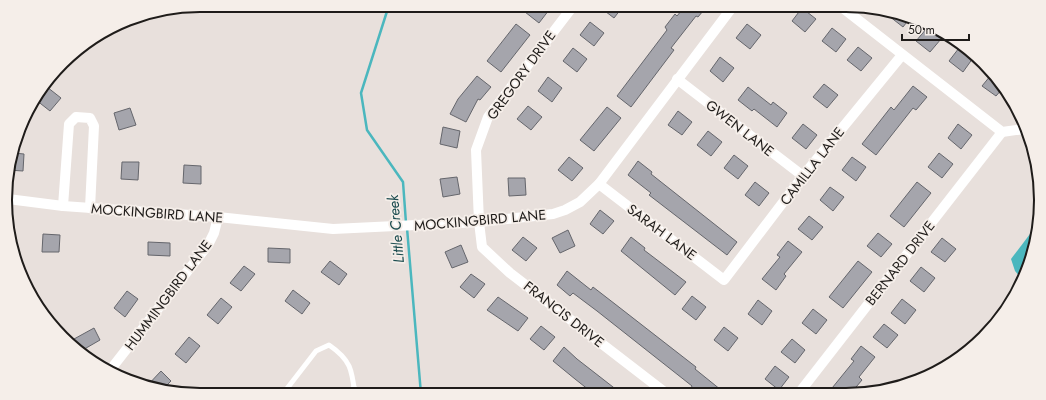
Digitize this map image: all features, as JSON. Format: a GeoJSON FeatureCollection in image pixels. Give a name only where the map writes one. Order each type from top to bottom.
{"type":"FeatureCollection","features":[{"type":"Feature","properties":{"kind":"street","name":"GREGORY DRIVE"},"geometry":{"type":"LineString","coordinates":[[479,222],[476,150],[488,117],[569,12]]}},
{"type":"Feature","properties":{"kind":"street","name":"MOCKINGBIRD LANE"},"geometry":{"type":"LineString","coordinates":[[12,200],[63,206],[218,217],[333,229],[479,222],[552,214],[565,210],[580,202],[599,184],[729,12]]}},
{"type":"Feature","properties":{"kind":"street"},"geometry":{"type":"LineString","coordinates":[[848,12],[1002,132],[1020,129]]}},
{"type":"Feature","properties":{"kind":"street","name":"CAMILLA LANE"},"geometry":{"type":"LineString","coordinates":[[724,280],[803,176],[902,55]]}},
{"type":"Feature","properties":{"kind":"street","name":"GWEN LANE"},"geometry":{"type":"LineString","coordinates":[[677,79],[803,176]]}},
{"type":"Feature","properties":{"kind":"street"},"geometry":{"type":"LineString","coordinates":[[63,206],[69,124],[76,117],[90,118],[94,126],[90,208]]}},
{"type":"Feature","properties":{"kind":"street","name":"BERNARD DRIVE"},"geometry":{"type":"LineString","coordinates":[[804,388],[1002,132]]}},
{"type":"Feature","properties":{"kind":"street","name":"SARAH LANE"},"geometry":{"type":"LineString","coordinates":[[599,184],[724,280]]}},
{"type":"Feature","properties":{"kind":"street","name":"HUMMINGBIRD LANE"},"geometry":{"type":"LineString","coordinates":[[113,367],[204,250],[214,233],[218,217]]}},
{"type":"Feature","properties":{"kind":"street","name":"FRANCIS DRIVE"},"geometry":{"type":"LineString","coordinates":[[479,222],[482,247],[510,273],[659,388]]}},
{"type":"Feature","properties":{"kind":"lane"},"geometry":{"type":"LineString","coordinates":[[287,388],[316,351],[329,345],[339,352],[352,370],[354,387]]}},
{"type":"Feature","properties":{"kind":"water"},"geometry":{"type":"Polygon","coordinates":[[[1031,233],[1028,249],[1019,275],[1015,271],[1011,259],[1031,233]]]}},
{"type":"Feature","properties":{"kind":"building"},"geometry":{"type":"Polygon","coordinates":[[[525,12],[547,12],[539,23],[525,12]]]}},
{"type":"Feature","properties":{"kind":"building"},"geometry":{"type":"Polygon","coordinates":[[[606,12],[619,12],[614,18],[606,12]]]}},
{"type":"Feature","properties":{"kind":"building"},"geometry":{"type":"Polygon","coordinates":[[[680,12],[702,12],[698,17],[696,16],[671,48],[674,50],[631,107],[617,96],[667,30],[665,27],[675,14],[677,16],[680,12]]]}},
{"type":"Feature","properties":{"kind":"building"},"geometry":{"type":"Polygon","coordinates":[[[799,12],[807,12],[816,19],[805,32],[792,21],[799,12]]]}},
{"type":"Feature","properties":{"kind":"building"},"geometry":{"type":"Polygon","coordinates":[[[891,17],[907,22],[903,27],[891,17]]]}},
{"type":"Feature","properties":{"kind":"building"},"geometry":{"type":"Polygon","coordinates":[[[590,22],[604,33],[594,46],[580,35],[590,22]]]}},
{"type":"Feature","properties":{"kind":"building"},"geometry":{"type":"Polygon","coordinates":[[[516,24],[530,35],[501,72],[487,61],[516,24]]]}},
{"type":"Feature","properties":{"kind":"building"},"geometry":{"type":"Polygon","coordinates":[[[747,24],[761,35],[750,49],[736,38],[747,24]]]}},
{"type":"Feature","properties":{"kind":"building"},"geometry":{"type":"Polygon","coordinates":[[[832,28],[846,39],[836,52],[822,41],[832,28]]]}},
{"type":"Feature","properties":{"kind":"building"},"geometry":{"type":"Polygon","coordinates":[[[926,30],[941,39],[930,52],[916,41],[926,30]]]}},
{"type":"Feature","properties":{"kind":"building"},"geometry":{"type":"Polygon","coordinates":[[[858,47],[872,58],[861,71],[847,60],[858,47]]]}},
{"type":"Feature","properties":{"kind":"building"},"geometry":{"type":"Polygon","coordinates":[[[573,48],[587,59],[577,72],[563,61],[573,48]]]}},
{"type":"Feature","properties":{"kind":"building"},"geometry":{"type":"Polygon","coordinates":[[[958,49],[971,60],[963,72],[949,61],[958,49]]]}},
{"type":"Feature","properties":{"kind":"building"},"geometry":{"type":"Polygon","coordinates":[[[720,57],[734,68],[723,82],[710,71],[720,57]]]}},
{"type":"Feature","properties":{"kind":"building"},"geometry":{"type":"Polygon","coordinates":[[[477,76],[491,87],[480,100],[478,99],[466,122],[450,114],[458,99],[477,76]]]}},
{"type":"Feature","properties":{"kind":"building"},"geometry":{"type":"Polygon","coordinates":[[[548,77],[562,88],[552,102],[538,91],[548,77]]]}},
{"type":"Feature","properties":{"kind":"building"},"geometry":{"type":"Polygon","coordinates":[[[989,78],[999,92],[996,96],[982,86],[989,78]]]}},
{"type":"Feature","properties":{"kind":"building"},"geometry":{"type":"Polygon","coordinates":[[[824,84],[838,95],[827,108],[813,97],[824,84]]]}},
{"type":"Feature","properties":{"kind":"building"},"geometry":{"type":"Polygon","coordinates":[[[913,86],[927,97],[916,110],[913,108],[876,155],[862,144],[891,107],[894,110],[913,86]]]}},
{"type":"Feature","properties":{"kind":"building"},"geometry":{"type":"Polygon","coordinates":[[[748,87],[771,105],[773,102],[787,113],[777,127],[754,109],[752,111],[738,100],[748,87]]]}},
{"type":"Feature","properties":{"kind":"building"},"geometry":{"type":"Polygon","coordinates":[[[49,89],[61,98],[50,111],[39,103],[49,89]]]}},
{"type":"Feature","properties":{"kind":"building"},"geometry":{"type":"Polygon","coordinates":[[[528,106],[542,117],[531,130],[517,119],[528,106]]]}},
{"type":"Feature","properties":{"kind":"building"},"geometry":{"type":"Polygon","coordinates":[[[607,107],[621,118],[594,151],[580,140],[607,107]]]}},
{"type":"Feature","properties":{"kind":"building"},"geometry":{"type":"Polygon","coordinates":[[[130,108],[136,125],[119,130],[114,113],[130,108]]]}},
{"type":"Feature","properties":{"kind":"building"},"geometry":{"type":"Polygon","coordinates":[[[678,111],[692,122],[682,135],[668,125],[678,111]]]}},
{"type":"Feature","properties":{"kind":"building"},"geometry":{"type":"Polygon","coordinates":[[[803,124],[817,135],[806,149],[792,138],[803,124]]]}},
{"type":"Feature","properties":{"kind":"building"},"geometry":{"type":"Polygon","coordinates":[[[958,124],[972,135],[961,149],[948,138],[958,124]]]}},
{"type":"Feature","properties":{"kind":"building"},"geometry":{"type":"Polygon","coordinates":[[[443,127],[460,131],[457,148],[440,144],[443,127]]]}},
{"type":"Feature","properties":{"kind":"building"},"geometry":{"type":"Polygon","coordinates":[[[708,131],[722,142],[711,156],[697,145],[708,131]]]}},
{"type":"Feature","properties":{"kind":"building"},"geometry":{"type":"Polygon","coordinates":[[[18,153],[24,154],[23,171],[15,170],[18,153]]]}},
{"type":"Feature","properties":{"kind":"building"},"geometry":{"type":"Polygon","coordinates":[[[939,153],[953,164],[942,178],[928,167],[939,153]]]}},
{"type":"Feature","properties":{"kind":"building"},"geometry":{"type":"Polygon","coordinates":[[[734,155],[748,166],[738,179],[724,168],[734,155]]]}},
{"type":"Feature","properties":{"kind":"building"},"geometry":{"type":"Polygon","coordinates":[[[569,157],[583,168],[572,181],[558,170],[569,157]]]}},
{"type":"Feature","properties":{"kind":"building"},"geometry":{"type":"Polygon","coordinates":[[[852,157],[866,167],[856,181],[842,170],[852,157]]]}},
{"type":"Feature","properties":{"kind":"building"},"geometry":{"type":"Polygon","coordinates":[[[638,161],[652,172],[651,174],[737,242],[727,255],[649,195],[651,193],[628,175],[638,161]]]}},
{"type":"Feature","properties":{"kind":"building"},"geometry":{"type":"Polygon","coordinates":[[[122,162],[139,162],[138,180],[121,179],[122,162]]]}},
{"type":"Feature","properties":{"kind":"building"},"geometry":{"type":"Polygon","coordinates":[[[184,165],[201,166],[201,184],[183,183],[184,165]]]}},
{"type":"Feature","properties":{"kind":"building"},"geometry":{"type":"Polygon","coordinates":[[[457,177],[460,194],[443,197],[440,179],[457,177]]]}},
{"type":"Feature","properties":{"kind":"building"},"geometry":{"type":"Polygon","coordinates":[[[508,178],[525,178],[526,195],[509,196],[508,178]]]}},
{"type":"Feature","properties":{"kind":"building"},"geometry":{"type":"Polygon","coordinates":[[[755,182],[769,193],[759,206],[745,195],[755,182]]]}},
{"type":"Feature","properties":{"kind":"building"},"geometry":{"type":"Polygon","coordinates":[[[917,182],[931,193],[904,227],[890,216],[917,182]]]}},
{"type":"Feature","properties":{"kind":"building"},"geometry":{"type":"Polygon","coordinates":[[[830,187],[844,197],[833,211],[820,200],[830,187]]]}},
{"type":"Feature","properties":{"kind":"building"},"geometry":{"type":"Polygon","coordinates":[[[600,210],[614,221],[603,234],[590,224],[600,210]]]}},
{"type":"Feature","properties":{"kind":"building"},"geometry":{"type":"Polygon","coordinates":[[[809,216],[823,227],[812,240],[798,229],[809,216]]]}},
{"type":"Feature","properties":{"kind":"building"},"geometry":{"type":"Polygon","coordinates":[[[568,230],[575,246],[560,253],[552,238],[568,230]]]}},
{"type":"Feature","properties":{"kind":"building"},"geometry":{"type":"Polygon","coordinates":[[[878,233],[892,244],[881,257],[867,246],[878,233]]]}},
{"type":"Feature","properties":{"kind":"building"},"geometry":{"type":"Polygon","coordinates":[[[43,234],[60,235],[59,252],[42,252],[43,234]]]}},
{"type":"Feature","properties":{"kind":"building"},"geometry":{"type":"Polygon","coordinates":[[[523,237],[537,248],[526,261],[512,250],[523,237]]]}},
{"type":"Feature","properties":{"kind":"building"},"geometry":{"type":"Polygon","coordinates":[[[631,237],[645,248],[644,250],[686,282],[675,295],[621,251],[631,237]]]}},
{"type":"Feature","properties":{"kind":"building"},"geometry":{"type":"Polygon","coordinates":[[[942,238],[956,249],[945,262],[931,252],[942,238]]]}},
{"type":"Feature","properties":{"kind":"building"},"geometry":{"type":"Polygon","coordinates":[[[788,241],[802,252],[784,274],[786,276],[776,290],[762,279],[780,257],[777,255],[788,241]]]}},
{"type":"Feature","properties":{"kind":"building"},"geometry":{"type":"Polygon","coordinates":[[[148,242],[170,243],[170,256],[148,255],[148,242]]]}},
{"type":"Feature","properties":{"kind":"building"},"geometry":{"type":"Polygon","coordinates":[[[461,245],[468,262],[452,268],[445,252],[461,245]]]}},
{"type":"Feature","properties":{"kind":"building"},"geometry":{"type":"Polygon","coordinates":[[[268,248],[290,249],[290,263],[268,262],[268,248]]]}},
{"type":"Feature","properties":{"kind":"building"},"geometry":{"type":"Polygon","coordinates":[[[330,261],[347,274],[339,285],[321,272],[330,261]]]}},
{"type":"Feature","properties":{"kind":"building"},"geometry":{"type":"Polygon","coordinates":[[[858,261],[872,272],[843,308],[829,297],[858,261]]]}},
{"type":"Feature","properties":{"kind":"building"},"geometry":{"type":"Polygon","coordinates":[[[244,266],[255,274],[241,291],[230,283],[244,266]]]}},
{"type":"Feature","properties":{"kind":"building"},"geometry":{"type":"Polygon","coordinates":[[[921,267],[935,278],[924,292],[910,281],[921,267]]]}},
{"type":"Feature","properties":{"kind":"building"},"geometry":{"type":"Polygon","coordinates":[[[567,271],[591,290],[593,287],[696,367],[695,369],[719,388],[691,388],[692,386],[597,311],[573,293],[570,296],[557,285],[567,271]]]}},
{"type":"Feature","properties":{"kind":"building"},"geometry":{"type":"Polygon","coordinates":[[[471,274],[485,284],[474,298],[460,287],[471,274]]]}},
{"type":"Feature","properties":{"kind":"building"},"geometry":{"type":"Polygon","coordinates":[[[293,290],[310,303],[302,314],[285,301],[293,290]]]}},
{"type":"Feature","properties":{"kind":"building"},"geometry":{"type":"Polygon","coordinates":[[[127,291],[138,299],[125,317],[114,308],[127,291]]]}},
{"type":"Feature","properties":{"kind":"building"},"geometry":{"type":"Polygon","coordinates":[[[692,296],[706,307],[696,320],[682,309],[692,296]]]}},
{"type":"Feature","properties":{"kind":"building"},"geometry":{"type":"Polygon","coordinates":[[[498,297],[528,318],[518,331],[487,310],[498,297]]]}},
{"type":"Feature","properties":{"kind":"building"},"geometry":{"type":"Polygon","coordinates":[[[221,298],[232,307],[218,324],[207,315],[221,298]]]}},
{"type":"Feature","properties":{"kind":"building"},"geometry":{"type":"Polygon","coordinates":[[[902,299],[916,310],[905,324],[891,313],[902,299]]]}},
{"type":"Feature","properties":{"kind":"building"},"geometry":{"type":"Polygon","coordinates":[[[758,300],[772,311],[762,325],[748,314],[758,300]]]}},
{"type":"Feature","properties":{"kind":"building"},"geometry":{"type":"Polygon","coordinates":[[[813,309],[827,320],[816,334],[802,323],[813,309]]]}},
{"type":"Feature","properties":{"kind":"building"},"geometry":{"type":"Polygon","coordinates":[[[884,324],[898,335],[887,348],[873,337],[884,324]]]}},
{"type":"Feature","properties":{"kind":"building"},"geometry":{"type":"Polygon","coordinates":[[[541,326],[555,337],[544,350],[530,339],[541,326]]]}},
{"type":"Feature","properties":{"kind":"building"},"geometry":{"type":"Polygon","coordinates":[[[724,327],[738,338],[728,351],[714,340],[724,327]]]}},
{"type":"Feature","properties":{"kind":"building"},"geometry":{"type":"Polygon","coordinates":[[[94,328],[100,340],[85,348],[74,339],[94,328]]]}},
{"type":"Feature","properties":{"kind":"building"},"geometry":{"type":"Polygon","coordinates":[[[189,337],[200,346],[186,363],[175,354],[189,337]]]}},
{"type":"Feature","properties":{"kind":"building"},"geometry":{"type":"Polygon","coordinates":[[[792,339],[805,350],[795,363],[781,352],[792,339]]]}},
{"type":"Feature","properties":{"kind":"building"},"geometry":{"type":"Polygon","coordinates":[[[861,346],[875,357],[859,377],[862,380],[855,388],[832,388],[854,361],[851,359],[861,346]]]}},
{"type":"Feature","properties":{"kind":"building"},"geometry":{"type":"Polygon","coordinates":[[[564,347],[614,388],[586,388],[553,361],[564,347]]]}},
{"type":"Feature","properties":{"kind":"building"},"geometry":{"type":"Polygon","coordinates":[[[775,366],[789,377],[781,388],[776,388],[765,379],[775,366]]]}},
{"type":"Feature","properties":{"kind":"building"},"geometry":{"type":"Polygon","coordinates":[[[161,371],[171,381],[167,385],[151,382],[161,371]]]}},
{"type":"Feature","properties":{"kind":"waterway","name":"Little Creek"},"geometry":{"type":"LineString","coordinates":[[387,12],[361,93],[367,130],[403,182],[406,223]]}},
{"type":"Feature","properties":{"kind":"waterway","name":"Little Creek"},"geometry":{"type":"LineString","coordinates":[[407,228],[420,388]]}}]}
